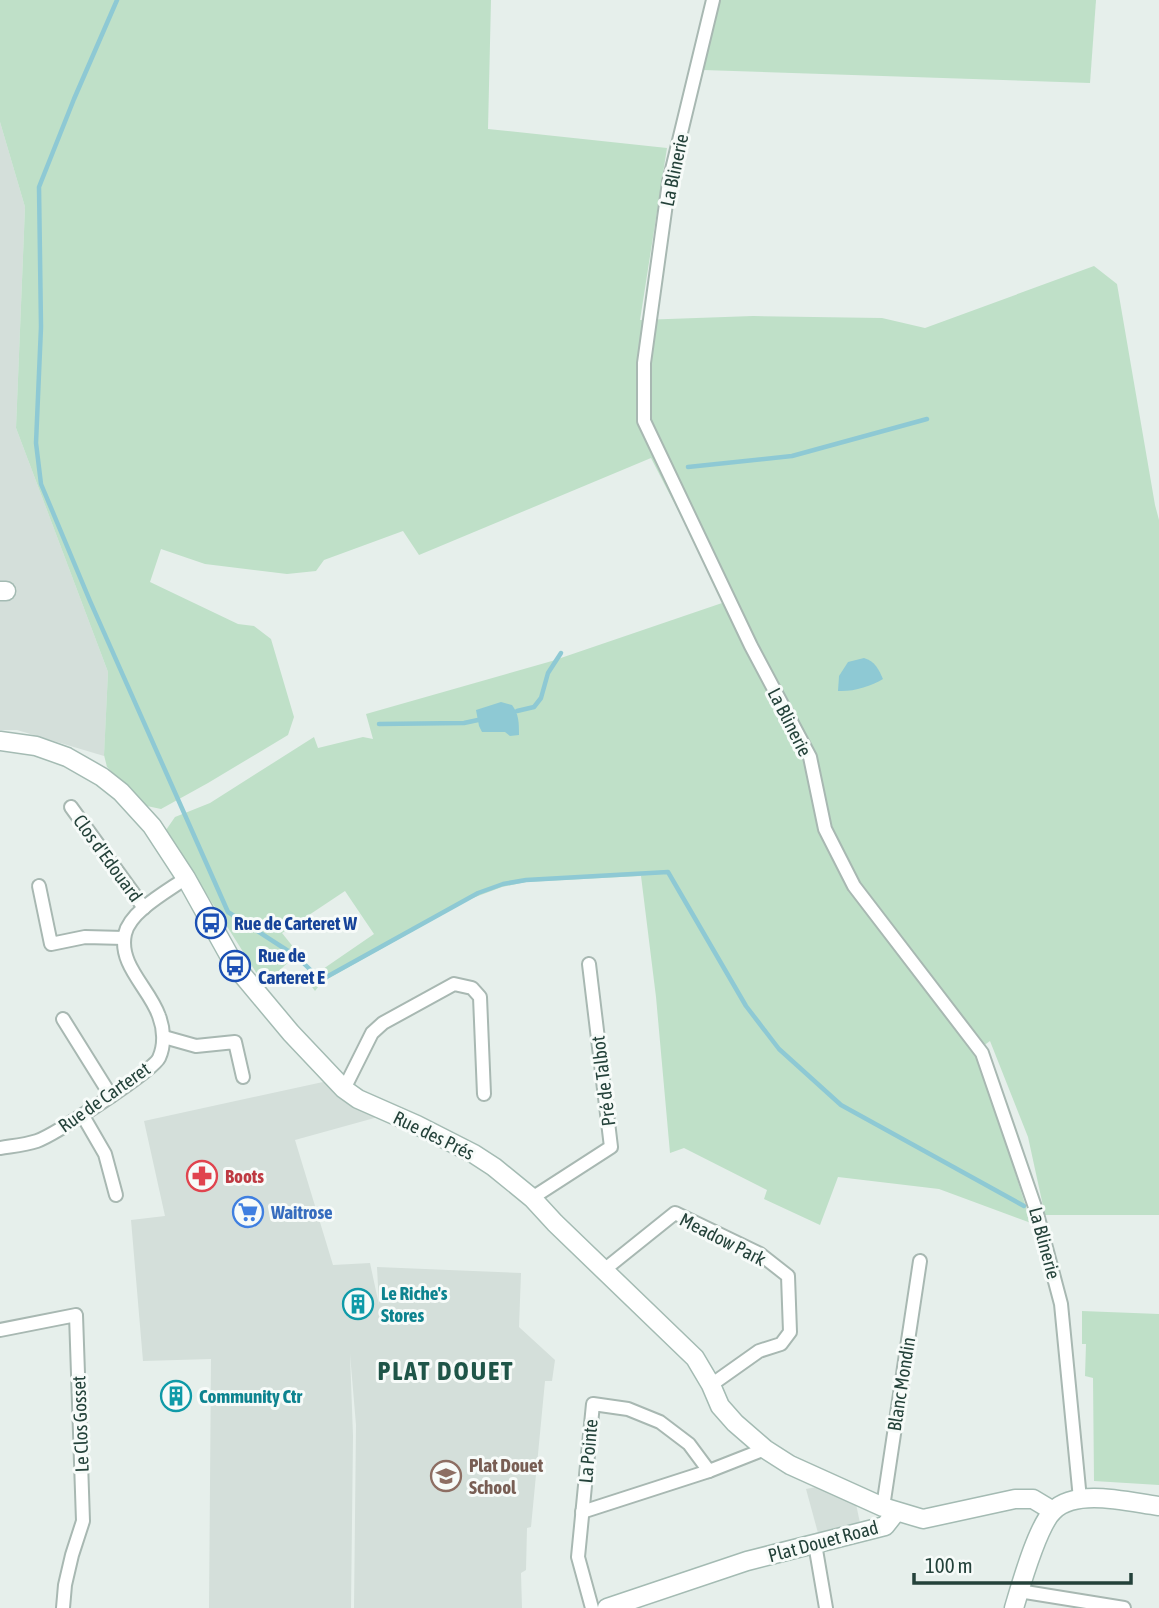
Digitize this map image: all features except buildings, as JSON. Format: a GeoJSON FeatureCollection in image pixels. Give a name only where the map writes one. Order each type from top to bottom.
{"type":"FeatureCollection","features":[{"type":"Feature","properties":{"kind":"main road","name":"Rue des Prés"},"geometry":{"type":"LineString","coordinates":[[0,741],[36,746],[67,757],[102,776],[121,792],[152,826],[186,878],[234,966],[291,1033],[344,1089],[359,1099],[474,1154],[494,1167],[532,1198],[695,1358],[720,1406],[765,1449],[790,1465],[889,1509]]}},
{"type":"Feature","properties":{"kind":"main road"},"geometry":{"type":"LineString","coordinates":[[1017,1600],[1039,1535],[1053,1511],[1080,1499],[1096,1498],[1159,1506]]}},
{"type":"Feature","properties":{"kind":"main road","name":"Plat Douet Road"},"geometry":{"type":"LineString","coordinates":[[607,1608],[747,1561],[885,1526],[889,1509],[922,1519],[1015,1499],[1033,1499],[1053,1511]]}},
{"type":"Feature","properties":{"kind":"street","name":"La Blinerie"},"geometry":{"type":"LineString","coordinates":[[713,0],[669,181],[644,363],[644,421],[751,646],[810,757],[825,829],[854,886],[982,1054],[1036,1210],[1061,1304],[1080,1499]]}},
{"type":"Feature","properties":{"kind":"street","name":"Clos d'Edouard"},"geometry":{"type":"LineString","coordinates":[[71,807],[144,908]]}},
{"type":"Feature","properties":{"kind":"street"},"geometry":{"type":"LineString","coordinates":[[186,878],[133,918],[126,929],[125,952],[159,1014],[164,1037],[197,1046],[236,1042],[243,1077]]}},
{"type":"Feature","properties":{"kind":"street"},"geometry":{"type":"LineString","coordinates":[[38,886],[51,944],[85,937],[124,938]]}},
{"type":"Feature","properties":{"kind":"street","name":"Pré de Talbot"},"geometry":{"type":"LineString","coordinates":[[532,1198],[611,1146],[589,964]]}},
{"type":"Feature","properties":{"kind":"street"},"geometry":{"type":"LineString","coordinates":[[344,1089],[372,1033],[383,1023],[454,984],[472,988],[480,997],[484,1094]]}},
{"type":"Feature","properties":{"kind":"street"},"geometry":{"type":"LineString","coordinates":[[63,1019],[111,1096]]}},
{"type":"Feature","properties":{"kind":"street","name":"Rue de Carteret"},"geometry":{"type":"LineString","coordinates":[[0,1148],[37,1141],[83,1116],[159,1060],[164,1037]]}},
{"type":"Feature","properties":{"kind":"street"},"geometry":{"type":"LineString","coordinates":[[83,1116],[105,1154],[116,1195]]}},
{"type":"Feature","properties":{"kind":"street","name":"Meadow Park"},"geometry":{"type":"LineString","coordinates":[[604,1270],[675,1213],[761,1254],[788,1276],[790,1332],[786,1338],[781,1344],[758,1351],[711,1385]]}},
{"type":"Feature","properties":{"kind":"street","name":"Blanc Mondin"},"geometry":{"type":"LineString","coordinates":[[889,1509],[920,1261]]}},
{"type":"Feature","properties":{"kind":"street","name":"Le Clos Gosset"},"geometry":{"type":"LineString","coordinates":[[0,1330],[76,1315],[83,1521],[67,1575],[63,1608]]}},
{"type":"Feature","properties":{"kind":"street","name":"La Pointe"},"geometry":{"type":"LineString","coordinates":[[592,1608],[578,1557],[593,1404],[628,1409],[660,1422],[689,1444],[709,1471]]}},
{"type":"Feature","properties":{"kind":"street","name":"La Pointe"},"geometry":{"type":"LineString","coordinates":[[582,1512],[709,1471],[765,1449]]}},
{"type":"Feature","properties":{"kind":"street"},"geometry":{"type":"LineString","coordinates":[[815,1544],[826,1608]]}},
{"type":"Feature","properties":{"kind":"street"},"geometry":{"type":"LineString","coordinates":[[1017,1600],[1124,1608]]}},
{"type":"Feature","properties":{"kind":"shaded area"},"geometry":{"type":"Polygon","coordinates":[[[0,122],[25,207],[16,428],[108,672],[104,756],[17,730],[0,730],[0,122]]]}},
{"type":"Feature","properties":{"kind":"shaded area"},"geometry":{"type":"Polygon","coordinates":[[[323,1082],[378,1117],[295,1140],[333,1265],[370,1263],[379,1305],[377,1267],[521,1273],[519,1327],[555,1360],[552,1381],[545,1381],[531,1527],[527,1528],[526,1570],[521,1573],[522,1608],[354,1608],[356,1425],[350,1354],[353,1436],[351,1608],[209,1608],[211,1359],[143,1361],[131,1220],[165,1216],[144,1121],[323,1082]]]}},
{"type":"Feature","properties":{"kind":"shaded area"},"geometry":{"type":"Polygon","coordinates":[[[816,1487],[856,1504],[860,1523],[818,1533],[806,1489],[816,1487]]]}},
{"type":"Feature","properties":{"kind":"green space"},"geometry":{"type":"Polygon","coordinates":[[[0,0],[491,0],[488,129],[667,148],[640,320],[753,316],[882,318],[925,328],[1094,266],[1117,284],[1159,520],[1159,1215],[1045,1215],[1028,1137],[990,1041],[975,1052],[1031,1223],[939,1189],[838,1177],[820,1225],[764,1199],[767,1190],[684,1148],[670,1153],[656,997],[641,876],[526,882],[502,887],[470,899],[322,982],[315,991],[307,980],[374,934],[345,891],[282,933],[298,953],[264,985],[166,830],[175,817],[210,803],[314,737],[318,748],[363,737],[373,739],[366,714],[552,661],[725,602],[651,458],[419,555],[403,531],[324,560],[316,571],[287,574],[205,564],[161,549],[150,582],[238,624],[254,626],[271,639],[294,717],[288,735],[161,809],[147,806],[107,767],[104,755],[108,672],[16,428],[25,207],[0,122],[0,0]]]}},
{"type":"Feature","properties":{"kind":"green space"},"geometry":{"type":"Polygon","coordinates":[[[719,0],[1096,0],[1090,83],[703,70],[719,0]]]}},
{"type":"Feature","properties":{"kind":"green space"},"geometry":{"type":"Polygon","coordinates":[[[1082,1311],[1159,1314],[1159,1485],[1094,1481],[1093,1378],[1085,1376],[1086,1344],[1082,1344],[1082,1311]]]}},
{"type":"Feature","properties":{"kind":"water"},"geometry":{"type":"Polygon","coordinates":[[[864,658],[874,664],[883,679],[862,688],[838,691],[839,676],[848,662],[864,658]]]}},
{"type":"Feature","properties":{"kind":"water"},"geometry":{"type":"Polygon","coordinates":[[[501,702],[514,708],[519,735],[482,732],[476,710],[501,702]]]}},
{"type":"Feature","properties":{"kind":"waterway"},"geometry":{"type":"LineString","coordinates":[[117,0],[39,187],[41,327],[36,443],[41,484],[228,912],[296,956],[321,980],[478,893],[503,884],[526,880],[668,872],[746,1006],[779,1049],[841,1105],[1024,1206]]}},
{"type":"Feature","properties":{"kind":"waterway"},"geometry":{"type":"LineString","coordinates":[[688,467],[792,456],[927,419]]}},
{"type":"Feature","properties":{"kind":"waterway"},"geometry":{"type":"LineString","coordinates":[[517,711],[534,707],[541,698],[548,673],[561,653]]}},
{"type":"Feature","properties":{"kind":"waterway"},"geometry":{"type":"LineString","coordinates":[[379,724],[464,723],[478,720]]}},
{"type":"Feature","properties":{"kind":"place","name":"Rue de Carteret W"},"geometry":{"type":"Point","coordinates":[211,923]}},
{"type":"Feature","properties":{"kind":"place","name":"Rue de Carteret E"},"geometry":{"type":"Point","coordinates":[235,966]}},
{"type":"Feature","properties":{"kind":"place","name":"Boots"},"geometry":{"type":"Point","coordinates":[202,1176]}},
{"type":"Feature","properties":{"kind":"place","name":"Waitrose"},"geometry":{"type":"Point","coordinates":[248,1212]}},
{"type":"Feature","properties":{"kind":"place","name":"Le Riche's Stores"},"geometry":{"type":"Point","coordinates":[358,1304]}},
{"type":"Feature","properties":{"kind":"place","name":"Community Ctr"},"geometry":{"type":"Point","coordinates":[176,1396]}},
{"type":"Feature","properties":{"kind":"place","name":"Plat Douet School"},"geometry":{"type":"Point","coordinates":[446,1476]}},
{"type":"Feature","properties":{"kind":"district","name":"PLAT DOUET"},"geometry":{"type":"Point","coordinates":[446,1371]}}]}
